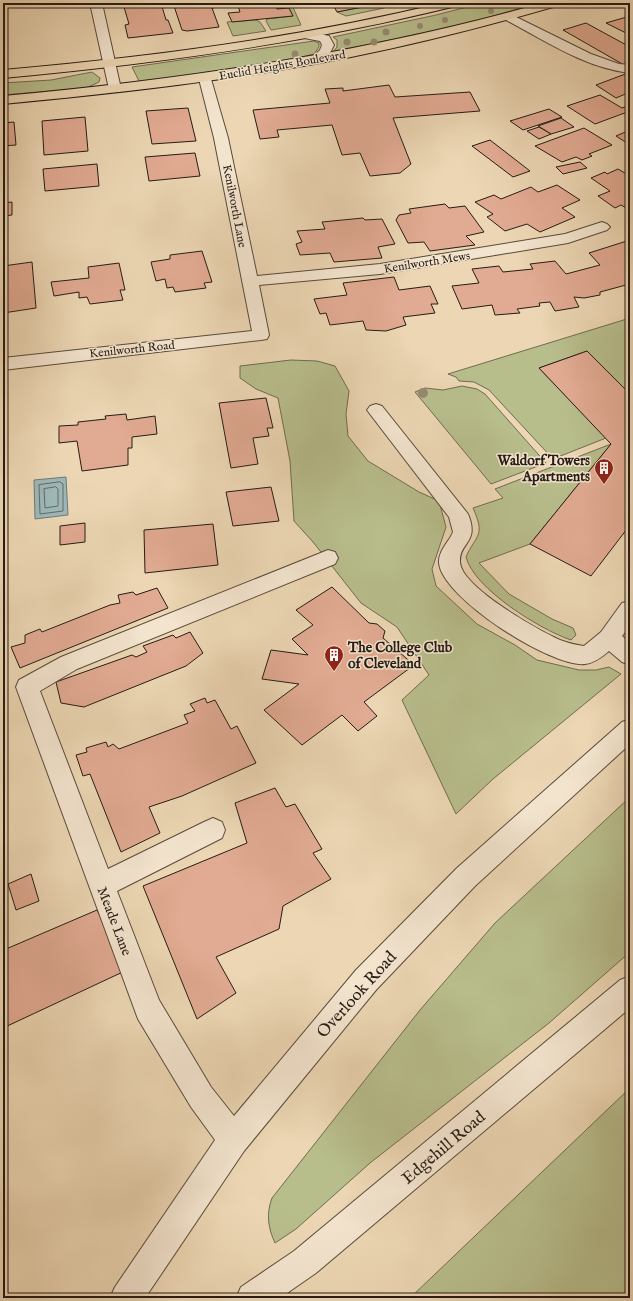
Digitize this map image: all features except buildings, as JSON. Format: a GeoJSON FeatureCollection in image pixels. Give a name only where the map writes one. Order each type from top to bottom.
{"type":"FeatureCollection","features":[{"type":"Feature","properties":{"kind":"main road","name":"Euclid Heights Boulevard"},"geometry":{"type":"LineString","coordinates":[[3,74],[110,63],[308,35],[456,3]]}},
{"type":"Feature","properties":{"kind":"main road","name":"Euclid Heights Boulevard"},"geometry":{"type":"LineString","coordinates":[[3,100],[205,79],[317,60],[431,37],[556,3]]}},
{"type":"Feature","properties":{"kind":"street"},"geometry":{"type":"LineString","coordinates":[[96,3],[115,89]]}},
{"type":"Feature","properties":{"kind":"street"},"geometry":{"type":"LineString","coordinates":[[508,17],[590,58],[622,69],[630,69]]}},
{"type":"Feature","properties":{"kind":"street"},"geometry":{"type":"LineString","coordinates":[[308,35],[325,39],[328,45],[325,52],[317,60]]}},
{"type":"Feature","properties":{"kind":"street","name":"Kenilworth Lane"},"geometry":{"type":"LineString","coordinates":[[205,79],[221,138],[261,335]]}},
{"type":"Feature","properties":{"kind":"street","name":"Kenilworth Mews"},"geometry":{"type":"LineString","coordinates":[[250,281],[380,270],[568,238],[602,227]]}},
{"type":"Feature","properties":{"kind":"street","name":"Kenilworth Road"},"geometry":{"type":"LineString","coordinates":[[3,364],[261,335]]}},
{"type":"Feature","properties":{"kind":"street"},"geometry":{"type":"LineString","coordinates":[[376,410],[458,514],[462,522],[462,536],[449,554],[448,562],[452,574],[485,605],[507,620],[564,652],[578,654],[590,653],[609,638],[630,609]]}},
{"type":"Feature","properties":{"kind":"street","name":"Meade Lane"},"geometry":{"type":"LineString","coordinates":[[232,1140],[201,1097],[148,1009],[27,687],[69,663],[328,558]]}},
{"type":"Feature","properties":{"kind":"street"},"geometry":{"type":"LineString","coordinates":[[609,638],[630,656]]}},
{"type":"Feature","properties":{"kind":"street","name":"Overlook Road"},"geometry":{"type":"LineString","coordinates":[[126,1298],[232,1140],[366,980],[466,877],[630,729]]}},
{"type":"Feature","properties":{"kind":"street"},"geometry":{"type":"LineString","coordinates":[[101,886],[213,830]]}},
{"type":"Feature","properties":{"kind":"street","name":"Edgehill Road"},"geometry":{"type":"LineString","coordinates":[[252,1298],[305,1262],[630,990]]}},
{"type":"Feature","properties":{"kind":"green space"},"geometry":{"type":"Polygon","coordinates":[[[275,3],[291,3],[301,25],[271,30],[266,21],[267,19],[293,16],[289,8],[277,9],[275,3]]]}},
{"type":"Feature","properties":{"kind":"green space"},"geometry":{"type":"Polygon","coordinates":[[[383,3],[384,8],[346,16],[337,12],[383,3]]]}},
{"type":"Feature","properties":{"kind":"green space"},"geometry":{"type":"Polygon","coordinates":[[[482,3],[537,3],[470,23],[333,52],[337,47],[337,40],[333,37],[436,15],[482,3]]]}},
{"type":"Feature","properties":{"kind":"green space"},"geometry":{"type":"Polygon","coordinates":[[[256,20],[260,22],[266,31],[233,36],[227,22],[256,20]]]}},
{"type":"Feature","properties":{"kind":"green space"},"geometry":{"type":"Polygon","coordinates":[[[314,41],[319,43],[319,47],[314,54],[289,60],[140,83],[132,67],[314,41]]]}},
{"type":"Feature","properties":{"kind":"green space"},"geometry":{"type":"Polygon","coordinates":[[[92,72],[100,78],[99,82],[86,88],[3,95],[3,83],[51,80],[92,72]]]}},
{"type":"Feature","properties":{"kind":"green space"},"geometry":{"type":"Polygon","coordinates":[[[630,318],[630,394],[587,351],[539,368],[606,438],[553,459],[489,390],[474,382],[459,381],[456,377],[448,374],[630,318]]]}},
{"type":"Feature","properties":{"kind":"green space"},"geometry":{"type":"Polygon","coordinates":[[[291,360],[317,361],[335,366],[349,391],[346,414],[348,436],[368,461],[419,492],[439,501],[446,527],[432,569],[436,586],[477,624],[515,645],[537,660],[579,670],[596,670],[609,667],[621,674],[493,779],[456,814],[402,700],[429,675],[397,627],[361,603],[313,542],[294,521],[290,461],[278,398],[256,389],[240,378],[240,366],[291,360]]]}},
{"type":"Feature","properties":{"kind":"green space"},"geometry":{"type":"Polygon","coordinates":[[[462,386],[477,389],[485,394],[546,463],[491,484],[415,392],[425,388],[443,390],[462,386]]]}},
{"type":"Feature","properties":{"kind":"green space"},"geometry":{"type":"Polygon","coordinates":[[[611,444],[530,544],[479,563],[509,594],[552,619],[573,628],[576,635],[571,640],[543,627],[510,607],[482,582],[472,569],[466,557],[478,535],[479,530],[477,517],[473,508],[503,498],[495,489],[611,444]]]}},
{"type":"Feature","properties":{"kind":"green space"},"geometry":{"type":"Polygon","coordinates":[[[630,797],[630,952],[549,1023],[370,1163],[296,1229],[275,1243],[271,1232],[268,1215],[272,1198],[420,1010],[495,923],[630,797]]]}},
{"type":"Feature","properties":{"kind":"green space"},"geometry":{"type":"Polygon","coordinates":[[[630,1088],[630,1298],[410,1298],[630,1088]]]}},
{"type":"Feature","properties":{"kind":"water"},"geometry":{"type":"Polygon","coordinates":[[[66,477],[68,515],[35,519],[34,480],[66,477]]]}},
{"type":"Feature","properties":{"kind":"place","name":"Waldorf Towers Apartments"},"geometry":{"type":"Point","coordinates":[604,485]}},
{"type":"Feature","properties":{"kind":"place","name":"The College Club of Cleveland"},"geometry":{"type":"Point","coordinates":[334,672]}}]}
